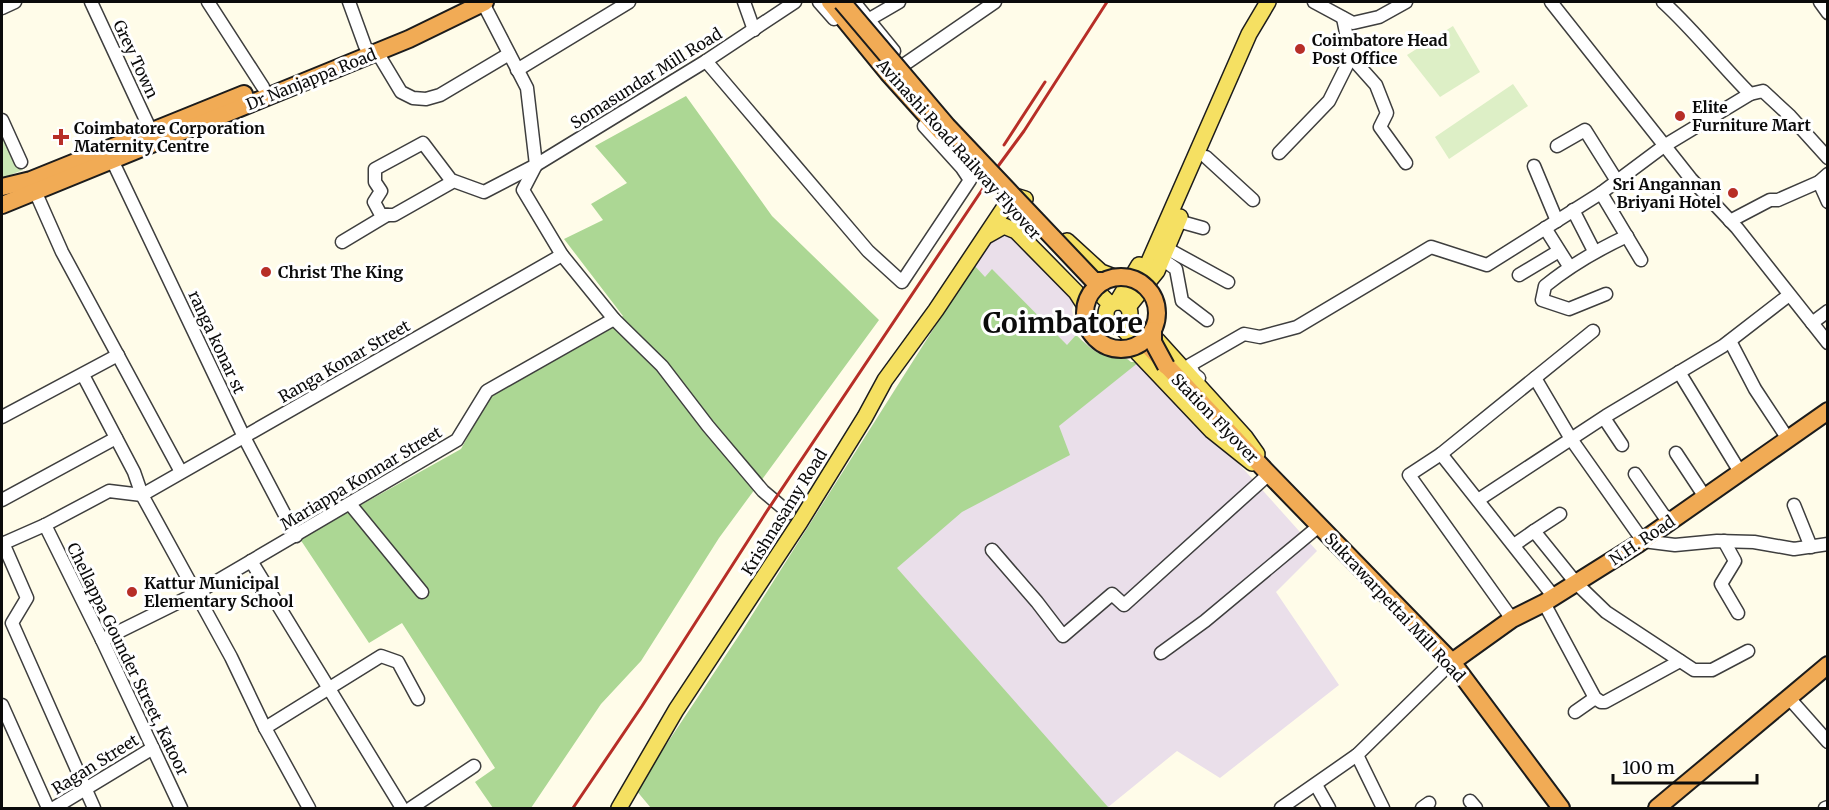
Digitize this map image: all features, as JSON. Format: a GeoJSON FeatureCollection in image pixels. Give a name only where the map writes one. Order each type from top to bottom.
{"type":"FeatureCollection","features":[{"type":"Feature","properties":{"kind":"highway","name":"Dr Nanjappa Road"},"geometry":{"type":"LineString","coordinates":[[2,187],[112,160],[371,49],[464,2]]}},
{"type":"Feature","properties":{"kind":"highway","name":"Dr Nanjappa Road"},"geometry":{"type":"LineString","coordinates":[[2,205],[35,191],[62,174],[151,131],[262,87],[371,49],[409,39],[484,2]]}},
{"type":"Feature","properties":{"kind":"highway","name":"Avinashi Road Railway Flyover"},"geometry":{"type":"LineString","coordinates":[[830,2],[908,96],[1085,286],[1098,290]]}},
{"type":"Feature","properties":{"kind":"highway","name":"Avinashi Road Railway Flyover"},"geometry":{"type":"LineString","coordinates":[[842,2],[955,135],[1094,281],[1098,290]]}},
{"type":"Feature","properties":{"kind":"highway"},"geometry":{"type":"LineString","coordinates":[[1140,282],[1123,277],[1098,290],[1085,318],[1096,340],[1117,350],[1129,349],[1140,344],[1153,330]]}},
{"type":"Feature","properties":{"kind":"highway","name":"Station Flyover"},"geometry":{"type":"LineString","coordinates":[[1140,282],[1154,298],[1157,309],[1153,342],[1166,366]]}},
{"type":"Feature","properties":{"kind":"highway","name":"Station Flyover"},"geometry":{"type":"LineString","coordinates":[[1140,344],[1149,347],[1267,472]]}},
{"type":"Feature","properties":{"kind":"highway","name":"N.H. Road"},"geometry":{"type":"LineString","coordinates":[[1452,662],[1512,619],[1549,600],[1643,541],[1827,411]]}},
{"type":"Feature","properties":{"kind":"highway","name":"Sukrawarpettai Mill Road"},"geometry":{"type":"LineString","coordinates":[[1267,472],[1452,662],[1561,808]]}},
{"type":"Feature","properties":{"kind":"highway"},"geometry":{"type":"LineString","coordinates":[[1657,808],[1827,665]]}},
{"type":"Feature","properties":{"kind":"main road"},"geometry":{"type":"LineString","coordinates":[[1140,282],[1249,34],[1268,2]]}},
{"type":"Feature","properties":{"kind":"main road"},"geometry":{"type":"LineString","coordinates":[[1121,311],[1152,278],[1164,253],[1218,129],[1220,102]]}},
{"type":"Feature","properties":{"kind":"main road"},"geometry":{"type":"LineString","coordinates":[[1220,102],[1202,119],[1138,265],[1121,311],[1138,353],[1212,431],[1245,458],[1267,472]]}},
{"type":"Feature","properties":{"kind":"main road","name":"Krishnasamy Road"},"geometry":{"type":"LineString","coordinates":[[619,808],[676,710],[800,522],[865,417],[885,380],[936,310],[1010,200],[1015,196],[1029,202],[1077,252],[1101,272],[1098,290]]}},
{"type":"Feature","properties":{"kind":"main road"},"geometry":{"type":"LineString","coordinates":[[983,239],[992,231],[1004,226],[1016,231],[1076,292],[1098,290],[1136,326],[1158,342],[1245,437],[1267,472]]}},
{"type":"Feature","properties":{"kind":"street"},"geometry":{"type":"LineString","coordinates":[[2,8],[15,2]]}},
{"type":"Feature","properties":{"kind":"street","name":"Grey Town"},"geometry":{"type":"LineString","coordinates":[[91,2],[151,131]]}},
{"type":"Feature","properties":{"kind":"street"},"geometry":{"type":"LineString","coordinates":[[208,2],[262,87]]}},
{"type":"Feature","properties":{"kind":"street"},"geometry":{"type":"LineString","coordinates":[[349,2],[371,49],[401,92],[413,98],[426,99],[440,95],[509,54]]}},
{"type":"Feature","properties":{"kind":"street"},"geometry":{"type":"LineString","coordinates":[[484,2],[527,87],[536,165],[523,190],[562,255],[614,319],[662,366],[708,426],[763,491],[789,513]]}},
{"type":"Feature","properties":{"kind":"street"},"geometry":{"type":"LineString","coordinates":[[517,70],[629,2]]}},
{"type":"Feature","properties":{"kind":"street"},"geometry":{"type":"LineString","coordinates":[[744,2],[754,30]]}},
{"type":"Feature","properties":{"kind":"street","name":"Somasundar Mill Road"},"geometry":{"type":"LineString","coordinates":[[454,181],[484,192],[536,165],[706,61],[795,2]]}},
{"type":"Feature","properties":{"kind":"street"},"geometry":{"type":"LineString","coordinates":[[706,61],[868,251],[902,282],[970,180],[819,2]]}},
{"type":"Feature","properties":{"kind":"street"},"geometry":{"type":"LineString","coordinates":[[854,2],[978,148],[962,168]]}},
{"type":"Feature","properties":{"kind":"street"},"geometry":{"type":"LineString","coordinates":[[868,20],[899,2]]}},
{"type":"Feature","properties":{"kind":"street"},"geometry":{"type":"LineString","coordinates":[[905,64],[995,2]]}},
{"type":"Feature","properties":{"kind":"street"},"geometry":{"type":"LineString","coordinates":[[1314,2],[1353,23],[1379,17],[1406,2]]}},
{"type":"Feature","properties":{"kind":"street"},"geometry":{"type":"LineString","coordinates":[[1551,2],[1691,179],[1730,221],[1827,343]]}},
{"type":"Feature","properties":{"kind":"street"},"geometry":{"type":"LineString","coordinates":[[1663,2],[1682,19],[1750,94]]}},
{"type":"Feature","properties":{"kind":"street"},"geometry":{"type":"LineString","coordinates":[[1820,2],[1827,13]]}},
{"type":"Feature","properties":{"kind":"street"},"geometry":{"type":"LineString","coordinates":[[1343,18],[1351,57],[1377,85],[1387,113],[1380,127],[1406,163]]}},
{"type":"Feature","properties":{"kind":"street"},"geometry":{"type":"LineString","coordinates":[[1279,153],[1329,101],[1351,57]]}},
{"type":"Feature","properties":{"kind":"street"},"geometry":{"type":"LineString","coordinates":[[1205,393],[1209,390],[1207,384],[1194,374],[1190,365],[1244,334],[1260,337],[1297,327],[1431,247],[1487,265],[1601,193],[1665,146],[1750,94],[1763,91],[1790,116],[1827,158]]}},
{"type":"Feature","properties":{"kind":"street"},"geometry":{"type":"LineString","coordinates":[[2,120],[21,162]]}},
{"type":"Feature","properties":{"kind":"street"},"geometry":{"type":"LineString","coordinates":[[1557,146],[1585,130],[1617,181]]}},
{"type":"Feature","properties":{"kind":"street"},"geometry":{"type":"LineString","coordinates":[[423,142],[454,181],[394,216],[387,215],[381,215],[374,202],[381,191],[375,182],[375,168],[423,142]]}},
{"type":"Feature","properties":{"kind":"street"},"geometry":{"type":"LineString","coordinates":[[1206,157],[1253,200]]}},
{"type":"Feature","properties":{"kind":"street","name":"ranga konar st"},"geometry":{"type":"LineString","coordinates":[[112,160],[244,437],[296,536]]}},
{"type":"Feature","properties":{"kind":"street"},"geometry":{"type":"LineString","coordinates":[[1534,166],[1557,220]]}},
{"type":"Feature","properties":{"kind":"street"},"geometry":{"type":"LineString","coordinates":[[1730,221],[1770,200],[1778,200],[1823,178],[1827,202]]}},
{"type":"Feature","properties":{"kind":"street"},"geometry":{"type":"LineString","coordinates":[[35,191],[62,252],[181,472]]}},
{"type":"Feature","properties":{"kind":"street"},"geometry":{"type":"LineString","coordinates":[[1601,193],[1641,260]]}},
{"type":"Feature","properties":{"kind":"street"},"geometry":{"type":"LineString","coordinates":[[1573,210],[1594,251]]}},
{"type":"Feature","properties":{"kind":"street"},"geometry":{"type":"LineString","coordinates":[[342,242],[387,215]]}},
{"type":"Feature","properties":{"kind":"street"},"geometry":{"type":"LineString","coordinates":[[1178,221],[1203,228]]}},
{"type":"Feature","properties":{"kind":"street"},"geometry":{"type":"LineString","coordinates":[[1545,228],[1569,266]]}},
{"type":"Feature","properties":{"kind":"street"},"geometry":{"type":"LineString","coordinates":[[1606,294],[1569,309],[1542,300],[1545,286],[1569,266],[1594,251],[1627,236]]}},
{"type":"Feature","properties":{"kind":"street"},"geometry":{"type":"LineString","coordinates":[[1519,275],[1559,251]]}},
{"type":"Feature","properties":{"kind":"street"},"geometry":{"type":"LineString","coordinates":[[1164,253],[1228,282]]}},
{"type":"Feature","properties":{"kind":"street"},"geometry":{"type":"LineString","coordinates":[[1164,253],[1176,268],[1182,301],[1207,320]]}},
{"type":"Feature","properties":{"kind":"street","name":"Ranga Konar Street"},"geometry":{"type":"LineString","coordinates":[[142,495],[562,255]]}},
{"type":"Feature","properties":{"kind":"street"},"geometry":{"type":"LineString","coordinates":[[1478,500],[1522,469],[1730,341],[1789,295]]}},
{"type":"Feature","properties":{"kind":"street"},"geometry":{"type":"LineString","coordinates":[[1812,323],[1827,310]]}},
{"type":"Feature","properties":{"kind":"street","name":"Mariappa Konnar Street"},"geometry":{"type":"LineString","coordinates":[[102,640],[195,594],[457,440],[487,391],[614,319]]}},
{"type":"Feature","properties":{"kind":"street"},"geometry":{"type":"LineString","coordinates":[[1512,619],[1409,475],[1441,454],[1593,331]]}},
{"type":"Feature","properties":{"kind":"street"},"geometry":{"type":"LineString","coordinates":[[1730,341],[1755,388],[1788,439]]}},
{"type":"Feature","properties":{"kind":"street"},"geometry":{"type":"LineString","coordinates":[[2,417],[118,355]]}},
{"type":"Feature","properties":{"kind":"street"},"geometry":{"type":"LineString","coordinates":[[1680,372],[1740,472]]}},
{"type":"Feature","properties":{"kind":"street"},"geometry":{"type":"LineString","coordinates":[[83,375],[134,472],[142,495],[231,657],[265,728],[309,808]]}},
{"type":"Feature","properties":{"kind":"street"},"geometry":{"type":"LineString","coordinates":[[1534,378],[1571,440],[1643,541],[1675,545],[1724,541],[1754,542],[1794,549],[1827,544]]}},
{"type":"Feature","properties":{"kind":"street"},"geometry":{"type":"LineString","coordinates":[[1604,418],[1622,445]]}},
{"type":"Feature","properties":{"kind":"street"},"geometry":{"type":"LineString","coordinates":[[2,500],[116,438]]}},
{"type":"Feature","properties":{"kind":"street"},"geometry":{"type":"LineString","coordinates":[[1676,453],[1705,497]]}},
{"type":"Feature","properties":{"kind":"street"},"geometry":{"type":"LineString","coordinates":[[1441,454],[1514,545],[1549,600],[1595,698],[1600,702],[1605,702],[1680,662]]}},
{"type":"Feature","properties":{"kind":"street"},"geometry":{"type":"LineString","coordinates":[[993,550],[1063,636],[1112,594],[1124,605],[1267,472]]}},
{"type":"Feature","properties":{"kind":"street"},"geometry":{"type":"LineString","coordinates":[[1635,474],[1669,523]]}},
{"type":"Feature","properties":{"kind":"street"},"geometry":{"type":"LineString","coordinates":[[93,808],[12,623],[27,598],[2,543],[45,525],[110,491],[142,495]]}},
{"type":"Feature","properties":{"kind":"street"},"geometry":{"type":"LineString","coordinates":[[350,504],[422,592]]}},
{"type":"Feature","properties":{"kind":"street"},"geometry":{"type":"LineString","coordinates":[[1794,505],[1811,547]]}},
{"type":"Feature","properties":{"kind":"street"},"geometry":{"type":"LineString","coordinates":[[1514,545],[1560,514]]}},
{"type":"Feature","properties":{"kind":"street","name":"Chellappa Gounder Street, Katoor"},"geometry":{"type":"LineString","coordinates":[[45,525],[181,808]]}},
{"type":"Feature","properties":{"kind":"street"},"geometry":{"type":"LineString","coordinates":[[1161,653],[1205,621],[1319,526]]}},
{"type":"Feature","properties":{"kind":"street"},"geometry":{"type":"LineString","coordinates":[[1534,531],[1576,583],[1606,612],[1694,670],[1712,670],[1748,651]]}},
{"type":"Feature","properties":{"kind":"street"},"geometry":{"type":"LineString","coordinates":[[1724,541],[1735,561],[1722,584],[1738,613]]}},
{"type":"Feature","properties":{"kind":"street"},"geometry":{"type":"LineString","coordinates":[[251,561],[402,808]]}},
{"type":"Feature","properties":{"kind":"street"},"geometry":{"type":"LineString","coordinates":[[265,728],[381,656],[398,662],[418,699]]}},
{"type":"Feature","properties":{"kind":"street"},"geometry":{"type":"LineString","coordinates":[[1281,808],[1357,755],[1452,662]]}},
{"type":"Feature","properties":{"kind":"street"},"geometry":{"type":"LineString","coordinates":[[1575,712],[1595,698]]}},
{"type":"Feature","properties":{"kind":"street"},"geometry":{"type":"LineString","coordinates":[[1789,698],[1827,742]]}},
{"type":"Feature","properties":{"kind":"street"},"geometry":{"type":"LineString","coordinates":[[2,705],[48,808]]}},
{"type":"Feature","properties":{"kind":"street","name":"Ragan Street"},"geometry":{"type":"LineString","coordinates":[[54,808],[153,748]]}},
{"type":"Feature","properties":{"kind":"street"},"geometry":{"type":"LineString","coordinates":[[1357,755],[1383,808]]}},
{"type":"Feature","properties":{"kind":"street"},"geometry":{"type":"LineString","coordinates":[[411,808],[474,766]]}},
{"type":"Feature","properties":{"kind":"street"},"geometry":{"type":"LineString","coordinates":[[1316,785],[1329,808]]}},
{"type":"Feature","properties":{"kind":"shaded area"},"geometry":{"type":"Polygon","coordinates":[[[994,233],[1013,235],[1073,294],[1072,310],[1076,335],[1103,355],[1126,357],[1131,362],[1139,362],[1239,464],[1317,551],[1276,592],[1339,685],[1220,778],[1177,751],[1107,808],[651,808],[636,790],[742,631],[994,233]]]}},
{"type":"Feature","properties":{"kind":"green space"},"geometry":{"type":"Polygon","coordinates":[[[1453,26],[1480,72],[1440,97],[1407,55],[1453,26]]]}},
{"type":"Feature","properties":{"kind":"green space"},"geometry":{"type":"Polygon","coordinates":[[[1513,84],[1528,106],[1449,159],[1435,137],[1513,84]]]}},
{"type":"Feature","properties":{"kind":"green space"},"geometry":{"type":"Polygon","coordinates":[[[686,96],[772,216],[879,320],[719,538],[641,661],[601,704],[531,808],[493,808],[475,782],[495,768],[402,623],[369,643],[300,539],[461,449],[489,398],[623,316],[564,239],[603,220],[591,204],[627,183],[595,146],[686,96]]]}},
{"type":"Feature","properties":{"kind":"green space"},"geometry":{"type":"Polygon","coordinates":[[[2,138],[23,170],[2,178],[2,138]]]}},
{"type":"Feature","properties":{"kind":"green space"},"geometry":{"type":"Polygon","coordinates":[[[974,265],[985,277],[992,269],[1067,345],[1076,335],[1099,354],[1139,362],[1059,426],[1070,455],[962,512],[897,568],[1108,807],[651,808],[636,790],[742,631],[974,265]]]}},
{"type":"Feature","properties":{"kind":"railway"},"geometry":{"type":"LineString","coordinates":[[573,808],[642,706],[767,511],[996,169],[1024,131],[1107,2]]}},
{"type":"Feature","properties":{"kind":"railway"},"geometry":{"type":"LineString","coordinates":[[1004,145],[1045,82]]}},
{"type":"Feature","properties":{"kind":"place","name":"Coimbatore Head Post Office"},"geometry":{"type":"Point","coordinates":[1300,49]}},
{"type":"Feature","properties":{"kind":"place","name":"Elite Furniture Mart"},"geometry":{"type":"Point","coordinates":[1680,116]}},
{"type":"Feature","properties":{"kind":"place","name":"Coimbatore Corporation Maternity Centre"},"geometry":{"type":"Point","coordinates":[61,137]}},
{"type":"Feature","properties":{"kind":"place","name":"Sri Angannan Briyani Hotel"},"geometry":{"type":"Point","coordinates":[1733,193]}},
{"type":"Feature","properties":{"kind":"place","name":"Christ The King"},"geometry":{"type":"Point","coordinates":[266,272]}},
{"type":"Feature","properties":{"kind":"place","name":"Kattur Municipal Elementary School"},"geometry":{"type":"Point","coordinates":[132,592]}},
{"type":"Feature","properties":{"kind":"district","name":"Coimbatore"},"geometry":{"type":"Point","coordinates":[1063,323]}}]}
